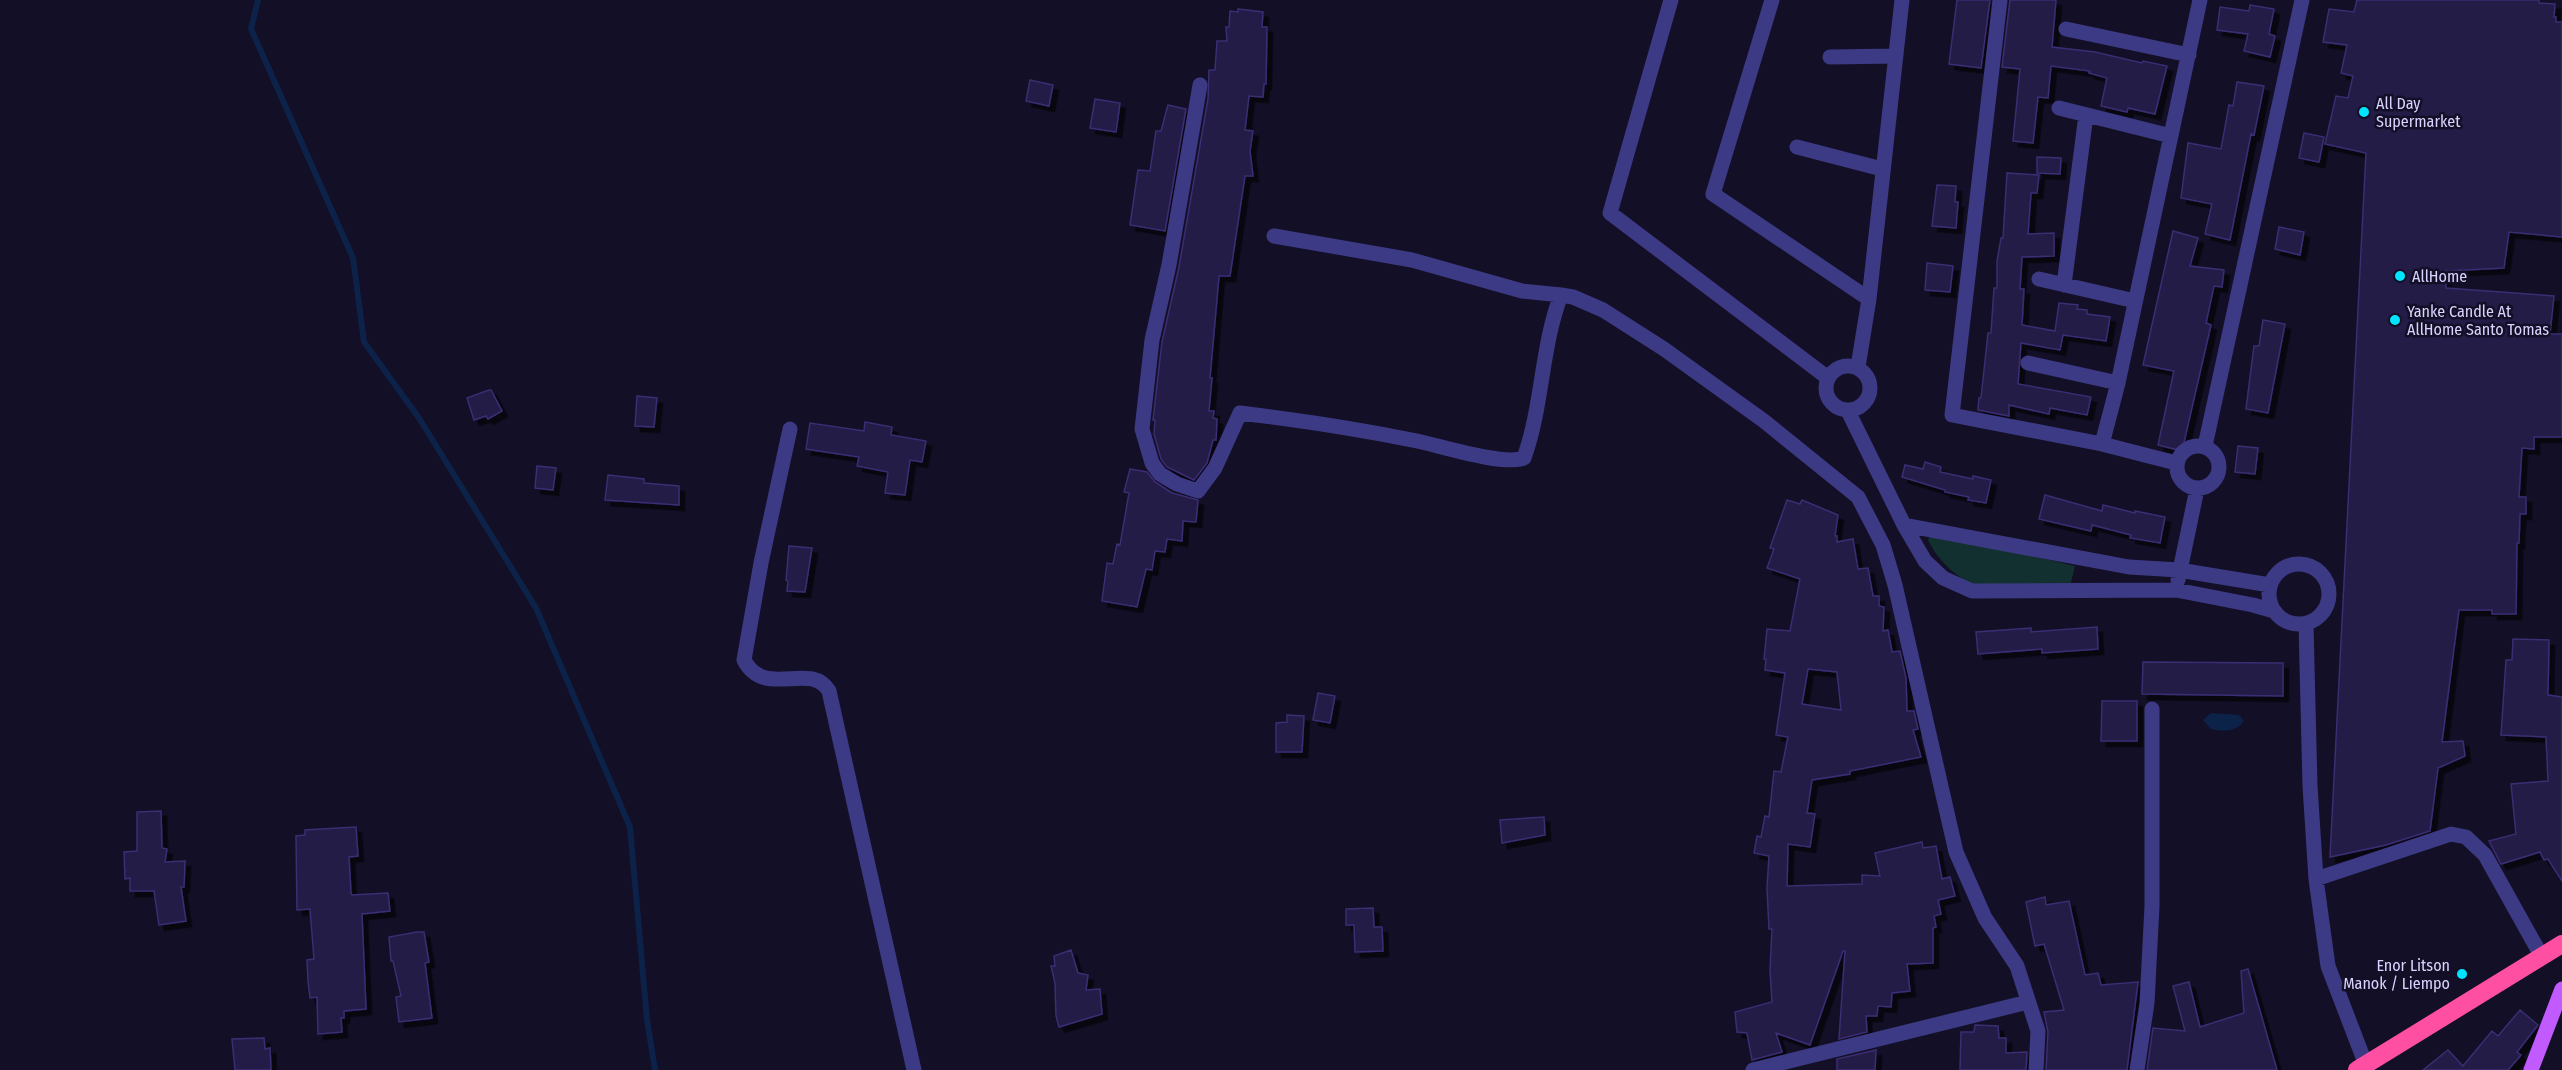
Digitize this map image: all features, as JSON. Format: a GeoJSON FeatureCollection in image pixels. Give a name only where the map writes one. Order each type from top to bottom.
{"type":"FeatureCollection","features":[{"type":"Feature","properties":{"kind":"highway"},"geometry":{"type":"LineString","coordinates":[[2361,1067],[2562,944]]}},
{"type":"Feature","properties":{"kind":"main road"},"geometry":{"type":"LineString","coordinates":[[2531,1070],[2562,989]]}},
{"type":"Feature","properties":{"kind":"street"},"geometry":{"type":"LineString","coordinates":[[1671,0],[1610,213],[1828,378]]}},
{"type":"Feature","properties":{"kind":"street"},"geometry":{"type":"LineString","coordinates":[[1772,0],[1713,194],[1869,299]]}},
{"type":"Feature","properties":{"kind":"street"},"geometry":{"type":"LineString","coordinates":[[1858,367],[1869,299],[1902,0]]}},
{"type":"Feature","properties":{"kind":"street"},"geometry":{"type":"LineString","coordinates":[[2000,0],[1952,415],[2102,444],[2176,463]]}},
{"type":"Feature","properties":{"kind":"street"},"geometry":{"type":"LineString","coordinates":[[2102,444],[2118,383],[2200,0]]}},
{"type":"Feature","properties":{"kind":"street"},"geometry":{"type":"LineString","coordinates":[[2205,446],[2302,0]]}},
{"type":"Feature","properties":{"kind":"street"},"geometry":{"type":"LineString","coordinates":[[2066,29],[2189,56]]}},
{"type":"Feature","properties":{"kind":"street"},"geometry":{"type":"LineString","coordinates":[[1830,57],[1895,57]]}},
{"type":"Feature","properties":{"kind":"street"},"geometry":{"type":"LineString","coordinates":[[1200,85],[1170,265],[1152,340],[1142,429],[1152,463],[1160,474],[1177,484],[1198,491],[1215,468],[1240,413],[1292,419],[1416,441],[1500,459],[1515,461],[1524,458],[1533,434],[1548,338],[1560,295]]}},
{"type":"Feature","properties":{"kind":"street"},"geometry":{"type":"LineString","coordinates":[[2059,108],[2171,136]]}},
{"type":"Feature","properties":{"kind":"street"},"geometry":{"type":"LineString","coordinates":[[2064,285],[2086,115]]}},
{"type":"Feature","properties":{"kind":"street"},"geometry":{"type":"LineString","coordinates":[[1797,147],[1882,169]]}},
{"type":"Feature","properties":{"kind":"street"},"geometry":{"type":"LineString","coordinates":[[1274,236],[1412,261],[1522,291],[1573,297],[1603,310],[1664,349],[1787,438],[1858,498],[1883,545],[1896,585],[1956,852],[1985,918],[2017,966],[2038,1031],[2036,1070]]}},
{"type":"Feature","properties":{"kind":"street"},"geometry":{"type":"LineString","coordinates":[[2039,279],[2135,301]]}},
{"type":"Feature","properties":{"kind":"street"},"geometry":{"type":"LineString","coordinates":[[2028,363],[2118,383]]}},
{"type":"Feature","properties":{"kind":"street"},"geometry":{"type":"LineString","coordinates":[[1846,366],[1858,367],[1867,375],[1871,387],[1869,399],[1860,407],[1848,411],[1837,408],[1829,400],[1825,389],[1828,378],[1835,369],[1846,366]]}},
{"type":"Feature","properties":{"kind":"street"},"geometry":{"type":"LineString","coordinates":[[1848,411],[1904,525],[1925,561],[1943,578],[1972,591],[2176,590],[2253,604],[2274,611],[2288,622],[2306,624],[2320,616],[2329,603],[2329,587],[2321,573],[2308,564],[2292,564],[2278,572],[2270,585],[2269,598],[2274,611]]}},
{"type":"Feature","properties":{"kind":"street"},"geometry":{"type":"LineString","coordinates":[[790,429],[761,563],[744,660],[748,668],[762,678],[814,678],[825,684],[829,691],[914,1070]]}},
{"type":"Feature","properties":{"kind":"street"},"geometry":{"type":"LineString","coordinates":[[2193,446],[2205,446],[2219,460],[2219,471],[2215,480],[2207,487],[2197,489],[2185,485],[2178,475],[2176,463],[2182,452],[2193,446]]}},
{"type":"Feature","properties":{"kind":"street"},"geometry":{"type":"LineString","coordinates":[[2176,590],[2197,489]]}},
{"type":"Feature","properties":{"kind":"street"},"geometry":{"type":"LineString","coordinates":[[1904,525],[2129,567],[2179,570],[2270,585]]}},
{"type":"Feature","properties":{"kind":"street"},"geometry":{"type":"LineString","coordinates":[[2306,624],[2310,786],[2316,879],[2328,966],[2361,1067]]}},
{"type":"Feature","properties":{"kind":"street"},"geometry":{"type":"LineString","coordinates":[[2137,1070],[2147,1003],[2152,906],[2152,709]]}},
{"type":"Feature","properties":{"kind":"street"},"geometry":{"type":"LineString","coordinates":[[2316,879],[2451,834],[2466,837],[2485,855],[2542,957]]}},
{"type":"Feature","properties":{"kind":"street"},"geometry":{"type":"LineString","coordinates":[[1753,1070],[1822,1055],[2028,1002]]}},
{"type":"Feature","properties":{"kind":"green space"},"geometry":{"type":"Polygon","coordinates":[[[1936,533],[2075,566],[2070,586],[2006,588],[1975,585],[1947,567],[1936,554],[1928,540],[1931,534],[1936,533]]]}},
{"type":"Feature","properties":{"kind":"water"},"geometry":{"type":"Polygon","coordinates":[[[2211,713],[2239,715],[2244,721],[2241,725],[2229,730],[2211,729],[2203,720],[2211,713]]]}},
{"type":"Feature","properties":{"kind":"building"},"geometry":{"type":"Polygon","coordinates":[[[1957,0],[1990,0],[1981,68],[1949,64],[1957,0]]]}},
{"type":"Feature","properties":{"kind":"building"},"geometry":{"type":"Polygon","coordinates":[[[2010,0],[2056,0],[2052,47],[2095,52],[2142,63],[2143,61],[2167,66],[2155,114],[2128,108],[2127,112],[2101,106],[2107,78],[2089,73],[2090,71],[2051,66],[2048,98],[2038,97],[2033,143],[2013,141],[2020,69],[2002,67],[2010,0]]]}},
{"type":"Feature","properties":{"kind":"building","name":"AllHome"},"geometry":{"type":"Polygon","coordinates":[[[2357,0],[2539,0],[2539,3],[2555,4],[2554,17],[2556,17],[2556,22],[2562,22],[2562,237],[2509,232],[2504,268],[2446,271],[2446,288],[2554,296],[2550,334],[2562,334],[2562,437],[2534,437],[2534,449],[2522,448],[2519,497],[2526,497],[2526,514],[2520,514],[2519,543],[2517,543],[2516,614],[2492,614],[2492,610],[2459,610],[2442,742],[2463,741],[2465,756],[2438,768],[2430,831],[2386,845],[2330,857],[2366,153],[2325,144],[2336,96],[2348,98],[2353,76],[2341,73],[2347,45],[2323,42],[2329,9],[2354,12],[2357,0]]]}},
{"type":"Feature","properties":{"kind":"building"},"geometry":{"type":"Polygon","coordinates":[[[2250,5],[2274,9],[2269,34],[2275,36],[2270,57],[2244,51],[2248,34],[2217,30],[2220,7],[2249,11],[2250,5]]]}},
{"type":"Feature","properties":{"kind":"building"},"geometry":{"type":"Polygon","coordinates":[[[1238,9],[1263,12],[1262,27],[1267,27],[1266,84],[1264,84],[1263,97],[1249,96],[1245,130],[1253,131],[1250,151],[1253,176],[1245,176],[1230,276],[1219,276],[1209,411],[1214,411],[1213,418],[1217,419],[1216,440],[1213,440],[1207,463],[1194,480],[1167,467],[1161,459],[1154,434],[1155,420],[1153,420],[1162,342],[1179,267],[1208,99],[1209,70],[1215,70],[1217,41],[1227,41],[1226,27],[1229,27],[1230,11],[1238,12],[1238,9]]]}},
{"type":"Feature","properties":{"kind":"building"},"geometry":{"type":"Polygon","coordinates":[[[1030,80],[1053,85],[1049,106],[1026,101],[1030,80]]]}},
{"type":"Feature","properties":{"kind":"building"},"geometry":{"type":"Polygon","coordinates":[[[2237,82],[2264,86],[2254,135],[2251,134],[2230,240],[2205,234],[2212,204],[2181,198],[2188,143],[2221,149],[2229,105],[2233,106],[2237,82]]]}},
{"type":"Feature","properties":{"kind":"building"},"geometry":{"type":"Polygon","coordinates":[[[1095,99],[1120,103],[1116,132],[1090,128],[1095,99]]]}},
{"type":"Feature","properties":{"kind":"building"},"geometry":{"type":"Polygon","coordinates":[[[1168,105],[1186,109],[1165,231],[1130,225],[1138,170],[1150,171],[1156,131],[1161,131],[1168,105]]]}},
{"type":"Feature","properties":{"kind":"building"},"geometry":{"type":"Polygon","coordinates":[[[2304,133],[2324,137],[2319,162],[2299,158],[2304,133]]]}},
{"type":"Feature","properties":{"kind":"building"},"geometry":{"type":"Polygon","coordinates":[[[2037,157],[2061,158],[2060,174],[2037,173],[2037,157]]]}},
{"type":"Feature","properties":{"kind":"building"},"geometry":{"type":"Polygon","coordinates":[[[2007,173],[2039,175],[2037,193],[2031,193],[2028,234],[2054,233],[2054,256],[2022,257],[2020,289],[2024,289],[2022,325],[2055,331],[2059,303],[2078,305],[2077,309],[2087,310],[2087,314],[2110,317],[2106,341],[2063,335],[2060,350],[2021,343],[2018,384],[2091,397],[2087,415],[2050,408],[2049,414],[2009,405],[2009,416],[1978,410],[1988,333],[1991,333],[1994,288],[1997,288],[1997,261],[2001,238],[2003,238],[2007,173]]]}},
{"type":"Feature","properties":{"kind":"building"},"geometry":{"type":"Polygon","coordinates":[[[1937,185],[1956,186],[1955,202],[1958,202],[1956,228],[1932,226],[1937,185]]]}},
{"type":"Feature","properties":{"kind":"building"},"geometry":{"type":"Polygon","coordinates":[[[2279,227],[2304,232],[2300,255],[2275,249],[2279,227]]]}},
{"type":"Feature","properties":{"kind":"building"},"geometry":{"type":"Polygon","coordinates":[[[2173,231],[2198,238],[2190,266],[2224,270],[2222,287],[2214,286],[2206,323],[2211,325],[2182,451],[2158,445],[2174,371],[2143,365],[2173,231]]]}},
{"type":"Feature","properties":{"kind":"building"},"geometry":{"type":"Polygon","coordinates":[[[1927,263],[1953,266],[1950,292],[1925,290],[1927,263]]]}},
{"type":"Feature","properties":{"kind":"building"},"geometry":{"type":"Polygon","coordinates":[[[2263,320],[2285,324],[2268,413],[2246,409],[2254,346],[2259,346],[2263,320]]]}},
{"type":"Feature","properties":{"kind":"building"},"geometry":{"type":"Polygon","coordinates":[[[489,390],[502,411],[488,419],[486,416],[474,420],[467,398],[489,390]]]}},
{"type":"Feature","properties":{"kind":"building"},"geometry":{"type":"Polygon","coordinates":[[[637,396],[657,398],[654,427],[635,426],[637,396]]]}},
{"type":"Feature","properties":{"kind":"building"},"geometry":{"type":"Polygon","coordinates":[[[865,422],[892,427],[891,435],[926,441],[922,462],[910,460],[905,495],[885,493],[888,472],[857,466],[859,457],[806,449],[810,423],[864,431],[865,422]]]}},
{"type":"Feature","properties":{"kind":"building"},"geometry":{"type":"Polygon","coordinates":[[[2238,446],[2258,448],[2255,474],[2235,472],[2238,446]]]}},
{"type":"Feature","properties":{"kind":"building"},"geometry":{"type":"Polygon","coordinates":[[[1925,462],[1941,467],[1940,472],[1973,479],[1973,476],[1991,480],[1986,503],[1968,500],[1969,497],[1945,492],[1945,490],[1902,477],[1905,465],[1923,469],[1925,462]]]}},
{"type":"Feature","properties":{"kind":"building"},"geometry":{"type":"Polygon","coordinates":[[[537,466],[556,468],[553,490],[535,488],[537,466]]]}},
{"type":"Feature","properties":{"kind":"building"},"geometry":{"type":"Polygon","coordinates":[[[1130,469],[1147,472],[1155,482],[1172,493],[1198,500],[1196,522],[1183,521],[1182,541],[1167,539],[1165,552],[1155,551],[1152,570],[1146,569],[1137,607],[1102,601],[1107,563],[1113,564],[1117,544],[1120,545],[1129,493],[1124,492],[1130,469]]]}},
{"type":"Feature","properties":{"kind":"building"},"geometry":{"type":"Polygon","coordinates":[[[608,475],[644,479],[644,483],[679,486],[679,505],[605,500],[608,475]]]}},
{"type":"Feature","properties":{"kind":"building"},"geometry":{"type":"Polygon","coordinates":[[[2045,495],[2102,511],[2103,505],[2165,517],[2160,543],[2130,538],[2131,535],[2092,525],[2091,531],[2039,519],[2045,495]]]}},
{"type":"Feature","properties":{"kind":"building"},"geometry":{"type":"Polygon","coordinates":[[[1787,500],[1800,504],[1802,500],[1838,515],[1835,536],[1837,536],[1837,542],[1853,539],[1858,569],[1868,568],[1873,596],[1879,596],[1879,606],[1884,607],[1883,631],[1888,630],[1892,652],[1900,651],[1906,678],[1907,711],[1914,711],[1918,729],[1913,730],[1921,757],[1850,771],[1850,774],[1812,780],[1807,813],[1815,814],[1810,847],[1788,844],[1787,886],[1862,884],[1862,875],[1880,876],[1875,853],[1922,842],[1923,848],[1936,846],[1942,879],[1950,877],[1955,896],[1938,900],[1941,914],[1934,916],[1936,927],[1933,928],[1933,963],[1907,964],[1910,991],[1892,993],[1891,1007],[1878,1006],[1877,1016],[1866,1016],[1867,1032],[1839,1039],[1845,951],[1843,951],[1810,1045],[1776,1033],[1782,1052],[1752,1060],[1747,1033],[1737,1032],[1735,1012],[1772,1002],[1770,970],[1772,929],[1769,929],[1767,888],[1769,856],[1754,853],[1757,836],[1761,837],[1765,816],[1769,817],[1774,771],[1781,772],[1788,737],[1776,735],[1785,673],[1765,670],[1766,659],[1764,659],[1767,629],[1790,631],[1800,579],[1767,568],[1774,549],[1770,548],[1787,500]],[[1808,669],[1802,704],[1841,710],[1837,672],[1808,669]]]}},
{"type":"Feature","properties":{"kind":"building"},"geometry":{"type":"Polygon","coordinates":[[[789,546],[812,548],[805,592],[787,591],[789,546]]]}},
{"type":"Feature","properties":{"kind":"building"},"geometry":{"type":"Polygon","coordinates":[[[2097,627],[2098,649],[2042,653],[2042,649],[1978,654],[1976,632],[2031,628],[2031,632],[2097,627]]]}},
{"type":"Feature","properties":{"kind":"building"},"geometry":{"type":"Polygon","coordinates":[[[2513,639],[2549,640],[2548,695],[2562,697],[2562,881],[2548,859],[2544,860],[2540,852],[2501,864],[2489,841],[2516,834],[2511,784],[2548,781],[2546,737],[2501,735],[2506,660],[2512,660],[2513,639]]]}},
{"type":"Feature","properties":{"kind":"building"},"geometry":{"type":"Polygon","coordinates":[[[2143,662],[2283,663],[2283,696],[2142,694],[2143,662]]]}},
{"type":"Feature","properties":{"kind":"building"},"geometry":{"type":"Polygon","coordinates":[[[1318,693],[1335,696],[1330,723],[1313,720],[1318,693]]]}},
{"type":"Feature","properties":{"kind":"building"},"geometry":{"type":"Polygon","coordinates":[[[2102,701],[2137,701],[2137,741],[2101,741],[2102,701]]]}},
{"type":"Feature","properties":{"kind":"building"},"geometry":{"type":"Polygon","coordinates":[[[1287,715],[1304,716],[1302,752],[1276,752],[1276,723],[1287,722],[1287,715]]]}},
{"type":"Feature","properties":{"kind":"building"},"geometry":{"type":"Polygon","coordinates":[[[161,811],[162,848],[167,849],[165,862],[185,861],[184,887],[181,887],[186,921],[159,925],[154,891],[130,891],[130,878],[125,879],[124,852],[137,851],[137,812],[161,811]]]}},
{"type":"Feature","properties":{"kind":"building"},"geometry":{"type":"Polygon","coordinates":[[[1544,817],[1545,835],[1502,843],[1500,820],[1544,817]]]}},
{"type":"Feature","properties":{"kind":"building"},"geometry":{"type":"Polygon","coordinates":[[[356,827],[358,856],[349,857],[351,893],[352,895],[388,893],[390,911],[362,914],[366,1009],[344,1011],[344,1018],[341,1018],[342,1032],[318,1034],[317,997],[310,998],[308,981],[307,960],[314,959],[310,909],[297,910],[296,836],[305,835],[305,830],[356,827]]]}},
{"type":"Feature","properties":{"kind":"building"},"geometry":{"type":"Polygon","coordinates":[[[2045,897],[2046,905],[2069,901],[2085,975],[2098,973],[2101,985],[2138,982],[2127,1070],[2046,1070],[2048,1032],[2044,1012],[2064,1010],[2044,944],[2035,946],[2026,902],[2045,897]]]}},
{"type":"Feature","properties":{"kind":"building"},"geometry":{"type":"Polygon","coordinates":[[[1373,908],[1374,927],[1382,927],[1383,951],[1355,952],[1354,925],[1346,925],[1346,909],[1373,908]]]}},
{"type":"Feature","properties":{"kind":"building"},"geometry":{"type":"Polygon","coordinates":[[[424,932],[429,962],[425,963],[432,1018],[399,1022],[396,997],[401,996],[393,961],[391,961],[389,937],[424,932]]]}},
{"type":"Feature","properties":{"kind":"building"},"geometry":{"type":"Polygon","coordinates":[[[1071,950],[1078,973],[1088,975],[1086,990],[1100,989],[1102,1014],[1059,1027],[1051,966],[1055,966],[1054,956],[1071,950]]]}},
{"type":"Feature","properties":{"kind":"building"},"geometry":{"type":"Polygon","coordinates":[[[2248,969],[2277,1070],[2147,1070],[2153,1028],[2185,1031],[2173,986],[2189,982],[2200,1027],[2244,1013],[2241,971],[2248,969]]]}},
{"type":"Feature","properties":{"kind":"building"},"geometry":{"type":"Polygon","coordinates":[[[2520,1010],[2538,1025],[2517,1052],[2521,1055],[2508,1070],[2423,1070],[2448,1050],[2463,1066],[2492,1031],[2498,1036],[2520,1010]]]}},
{"type":"Feature","properties":{"kind":"building"},"geometry":{"type":"Polygon","coordinates":[[[1975,1025],[1998,1026],[1999,1038],[2006,1038],[2006,1053],[2027,1052],[2026,1070],[1960,1070],[1961,1032],[1974,1032],[1975,1025]]]}},
{"type":"Feature","properties":{"kind":"building"},"geometry":{"type":"Polygon","coordinates":[[[264,1038],[265,1049],[270,1048],[271,1070],[235,1070],[232,1039],[264,1038]]]}},
{"type":"Feature","properties":{"kind":"building"},"geometry":{"type":"Polygon","coordinates":[[[1876,1050],[1875,1070],[1837,1070],[1837,1059],[1876,1050]]]}},
{"type":"Feature","properties":{"kind":"waterway"},"geometry":{"type":"LineString","coordinates":[[258,0],[251,29],[353,258],[364,342],[419,418],[536,608],[630,827],[647,1020],[655,1070]]}},
{"type":"Feature","properties":{"kind":"place","name":"All Day Supermarket"},"geometry":{"type":"Point","coordinates":[2364,112]}},
{"type":"Feature","properties":{"kind":"place","name":"AllHome"},"geometry":{"type":"Point","coordinates":[2400,276]}},
{"type":"Feature","properties":{"kind":"place","name":"Yanke Candle At AllHome Santo Tomas"},"geometry":{"type":"Point","coordinates":[2395,320]}},
{"type":"Feature","properties":{"kind":"place","name":"Enor Litson Manok / Liempo"},"geometry":{"type":"Point","coordinates":[2462,974]}}]}
